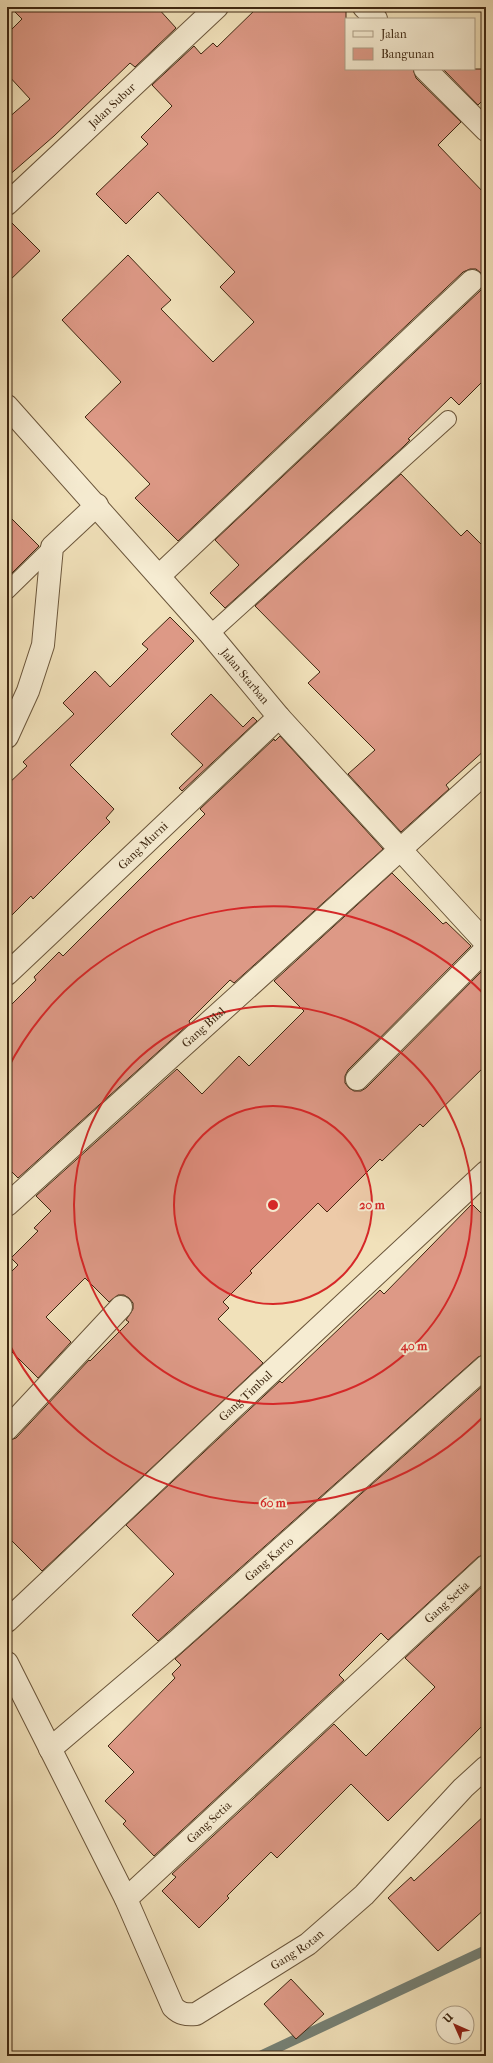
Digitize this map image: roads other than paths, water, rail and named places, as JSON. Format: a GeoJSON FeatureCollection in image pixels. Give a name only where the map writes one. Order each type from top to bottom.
{"type":"FeatureCollection","features":[{"type":"Feature","properties":{"kind":"street","name":"Jalan Subur"},"geometry":{"type":"LineString","coordinates":[[7,204],[217,7]]}},
{"type":"Feature","properties":{"kind":"street"},"geometry":{"type":"LineString","coordinates":[[364,7],[375,18]]}},
{"type":"Feature","properties":{"kind":"street"},"geometry":{"type":"LineString","coordinates":[[426,70],[486,130]]}},
{"type":"Feature","properties":{"kind":"street"},"geometry":{"type":"LineString","coordinates":[[159,576],[472,281]]}},
{"type":"Feature","properties":{"kind":"street","name":"Jalan Starban"},"geometry":{"type":"LineString","coordinates":[[7,406],[210,634],[279,717],[486,943]]}},
{"type":"Feature","properties":{"kind":"street"},"geometry":{"type":"LineString","coordinates":[[7,737],[28,691],[43,646],[52,547],[96,505]]}},
{"type":"Feature","properties":{"kind":"street","name":"Gang Murni"},"geometry":{"type":"LineString","coordinates":[[7,974],[279,717]]}},
{"type":"Feature","properties":{"kind":"street","name":"Gang Bilal"},"geometry":{"type":"LineString","coordinates":[[7,1204],[486,772]]}},
{"type":"Feature","properties":{"kind":"street"},"geometry":{"type":"LineString","coordinates":[[357,1079],[486,949]]}},
{"type":"Feature","properties":{"kind":"street","name":"Gang Timbul"},"geometry":{"type":"LineString","coordinates":[[7,1621],[225,1415],[486,1172]]}},
{"type":"Feature","properties":{"kind":"street"},"geometry":{"type":"LineString","coordinates":[[7,1430],[122,1307]]}},
{"type":"Feature","properties":{"kind":"street","name":"Gang Karto"},"geometry":{"type":"LineString","coordinates":[[50,1749],[176,1642],[486,1366]]}},
{"type":"Feature","properties":{"kind":"street","name":"Gang Setia"},"geometry":{"type":"LineString","coordinates":[[126,1899],[486,1566]]}},
{"type":"Feature","properties":{"kind":"street"},"geometry":{"type":"LineString","coordinates":[[7,1663],[126,1899]]}},
{"type":"Feature","properties":{"kind":"street","name":"Gang Rotan"},"geometry":{"type":"LineString","coordinates":[[126,1899],[173,2007],[178,2012],[186,2015],[196,2014],[308,1944],[364,1895],[453,1799],[486,1767]]}},
{"type":"Feature","properties":{"kind":"lane"},"geometry":{"type":"LineString","coordinates":[[210,634],[448,419]]}},
{"type":"Feature","properties":{"kind":"lane"},"geometry":{"type":"LineString","coordinates":[[7,591],[52,547]]}},
{"type":"Feature","properties":{"kind":"waterway"},"geometry":{"type":"LineString","coordinates":[[260,2056],[486,1950]]}}]}
